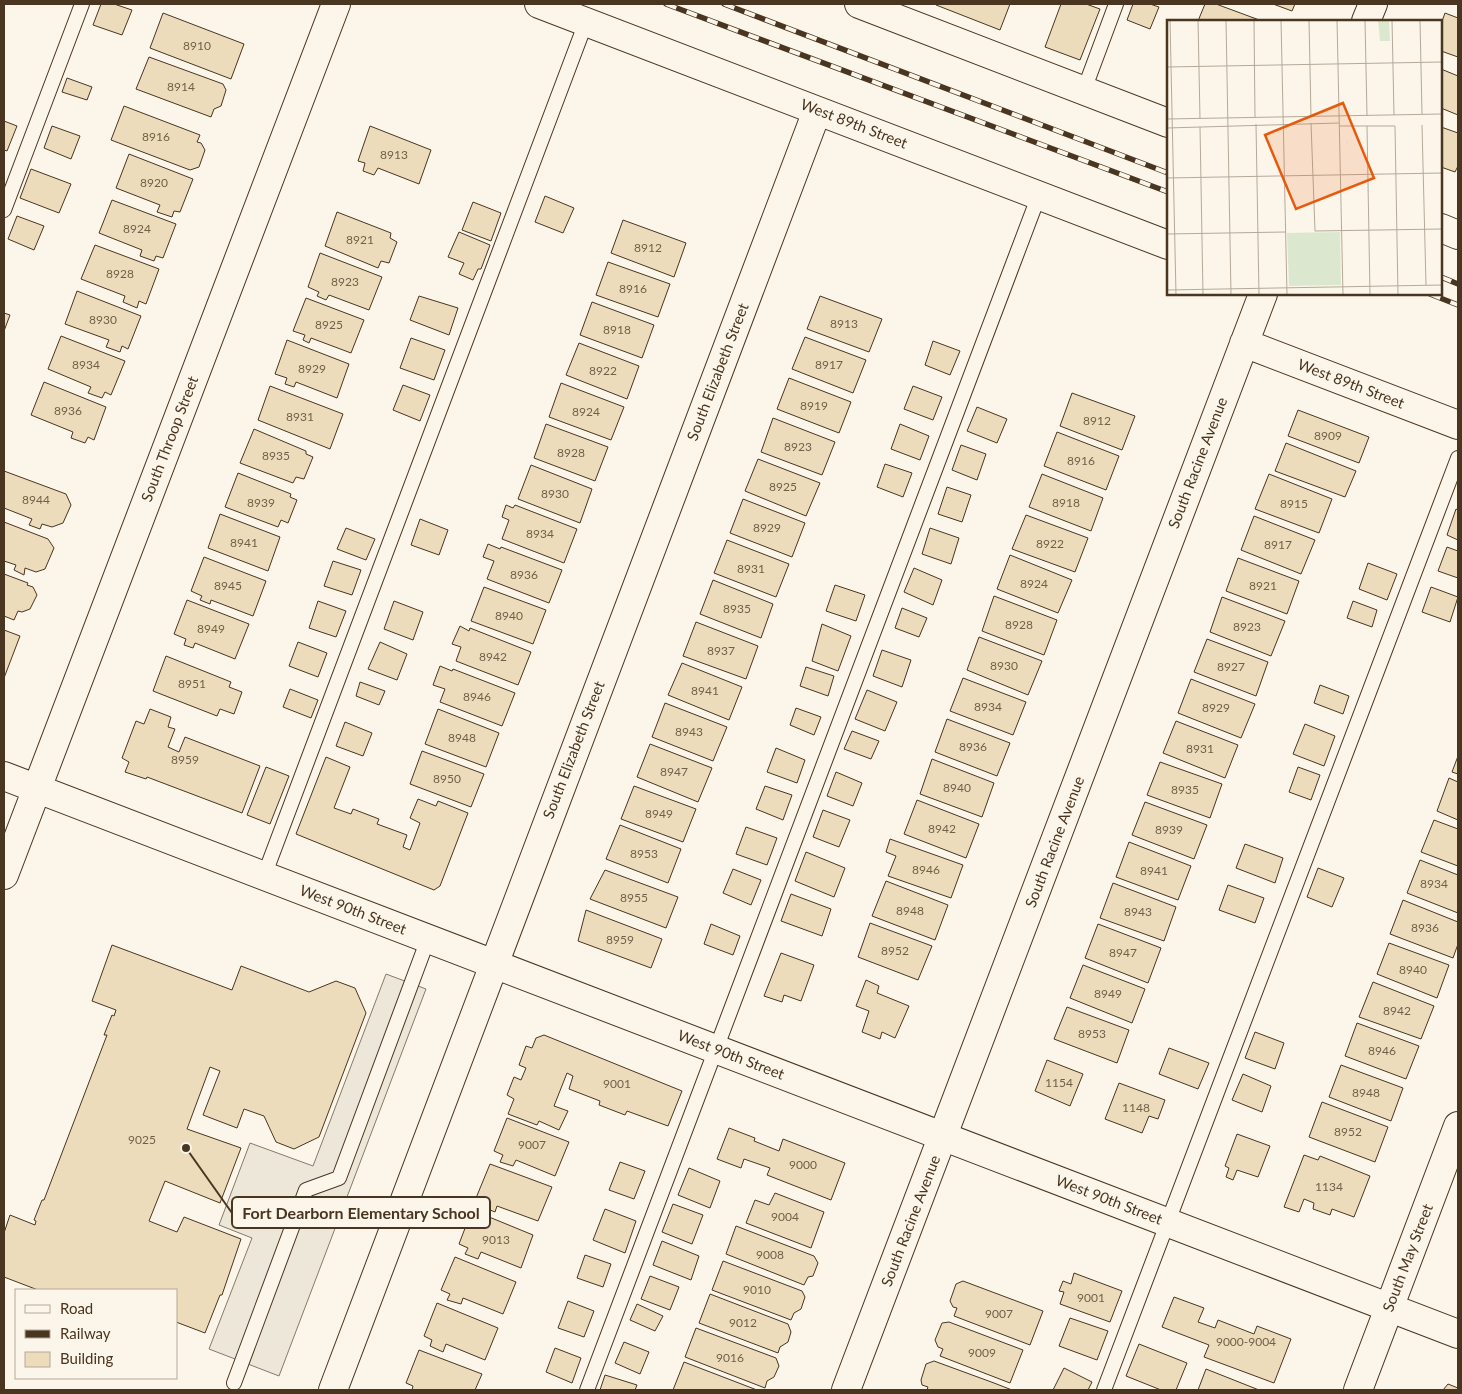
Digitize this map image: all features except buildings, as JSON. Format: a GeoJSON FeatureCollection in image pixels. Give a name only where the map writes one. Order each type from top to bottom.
{"type":"FeatureCollection","features":[{"type":"Feature","properties":{"kind":"street","name":"South Throop Street"},"geometry":{"type":"LineString","coordinates":[[4,875],[336,4]]}},
{"type":"Feature","properties":{"kind":"street","name":"West 89th Street"},"geometry":{"type":"LineString","coordinates":[[539,4],[1167,245]]}},
{"type":"Feature","properties":{"kind":"street"},"geometry":{"type":"LineString","coordinates":[[859,4],[1167,124]]}},
{"type":"Feature","properties":{"kind":"street"},"geometry":{"type":"LineString","coordinates":[[1366,20],[1373,4]]}},
{"type":"Feature","properties":{"kind":"street","name":"South Elizabeth Street"},"geometry":{"type":"LineString","coordinates":[[333,1390],[817,110]]}},
{"type":"Feature","properties":{"kind":"street"},"geometry":{"type":"LineString","coordinates":[[1442,228],[1458,235]]}},
{"type":"Feature","properties":{"kind":"street","name":"South Racine Avenue"},"geometry":{"type":"LineString","coordinates":[[846,1390],[1262,295]]}},
{"type":"Feature","properties":{"kind":"street","name":"West 89th Street"},"geometry":{"type":"LineString","coordinates":[[1244,343],[1458,425]]}},
{"type":"Feature","properties":{"kind":"street","name":"West 90th Street"},"geometry":{"type":"LineString","coordinates":[[4,776],[1458,1334]]}},
{"type":"Feature","properties":{"kind":"street","name":"South May Street"},"geometry":{"type":"LineString","coordinates":[[1358,1390],[1458,1126]]}},
{"type":"Feature","properties":{"kind":"lane"},"geometry":{"type":"LineString","coordinates":[[4,210],[82,4]]}},
{"type":"Feature","properties":{"kind":"lane"},"geometry":{"type":"LineString","coordinates":[[1084,90],[1116,4]]}},
{"type":"Feature","properties":{"kind":"lane"},"geometry":{"type":"LineString","coordinates":[[264,876],[586,22]]}},
{"type":"Feature","properties":{"kind":"lane"},"geometry":{"type":"LineString","coordinates":[[587,1390],[1039,195]]}},
{"type":"Feature","properties":{"kind":"lane"},"geometry":{"type":"LineString","coordinates":[[1104,1390],[1458,458]]}},
{"type":"Feature","properties":{"kind":"lane"},"geometry":{"type":"LineString","coordinates":[[234,1383],[306,1190],[339,1178],[428,939]]}},
{"type":"Feature","properties":{"kind":"shaded area"},"geometry":{"type":"Polygon","coordinates":[[[386,974],[426,989],[279,1376],[209,1349],[252,1238],[219,1225],[250,1143],[313,1166],[386,974]]]}},
{"type":"Feature","properties":{"kind":"railway"},"geometry":{"type":"LineString","coordinates":[[666,4],[1167,192]]}},
{"type":"Feature","properties":{"kind":"railway"},"geometry":{"type":"LineString","coordinates":[[724,4],[1167,173]]}},
{"type":"Feature","properties":{"kind":"railway"},"geometry":{"type":"LineString","coordinates":[[1442,277],[1458,284]]}},
{"type":"Feature","properties":{"kind":"railway"},"geometry":{"type":"LineString","coordinates":[[1433,295],[1458,305]]}},
{"type":"Feature","properties":{"kind":"place","name":"Fort Dearborn Elementary School"},"geometry":{"type":"Point","coordinates":[186,1148]}}]}
